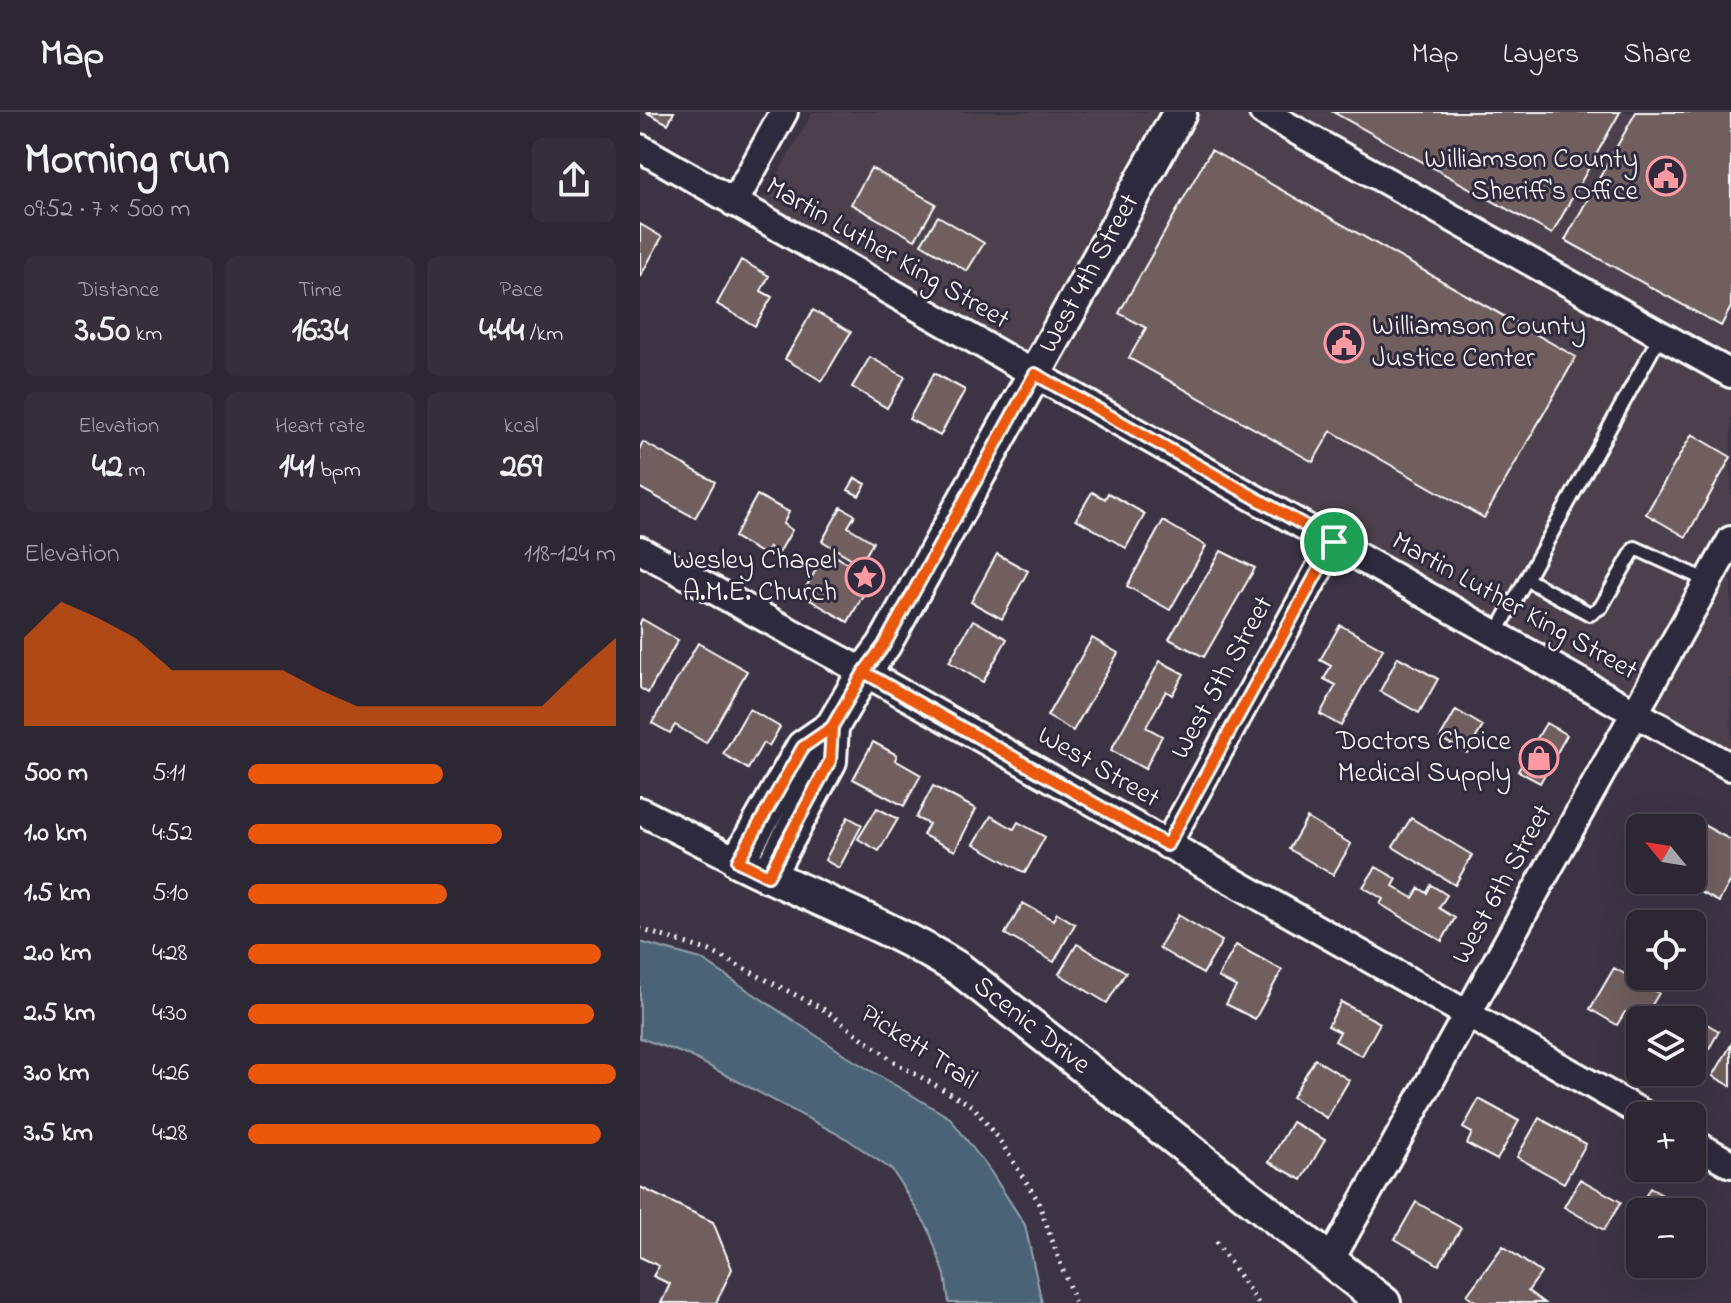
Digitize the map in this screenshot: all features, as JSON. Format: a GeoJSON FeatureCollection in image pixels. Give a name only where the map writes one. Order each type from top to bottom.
{"type":"FeatureCollection","features":[{"type":"Feature","properties":{"kind":"street"},"geometry":{"type":"LineString","coordinates":[[734,203],[784,112]]}},
{"type":"Feature","properties":{"kind":"street","name":"West 4th Street"},"geometry":{"type":"LineString","coordinates":[[738,861],[803,747],[832,727],[864,672],[884,645],[1180,112]]}},
{"type":"Feature","properties":{"kind":"street"},"geometry":{"type":"LineString","coordinates":[[1263,112],[1731,374]]}},
{"type":"Feature","properties":{"kind":"street","name":"Martin Luther King Street"},"geometry":{"type":"LineString","coordinates":[[640,148],[1731,767]]}},
{"type":"Feature","properties":{"kind":"street","name":"West 6th Street"},"geometry":{"type":"LineString","coordinates":[[1330,1261],[1731,540]]}},
{"type":"Feature","properties":{"kind":"street","name":"West 5th Street"},"geometry":{"type":"LineString","coordinates":[[1167,845],[1334,542]]}},
{"type":"Feature","properties":{"kind":"street","name":"West Street"},"geometry":{"type":"LineString","coordinates":[[640,550],[864,672],[1626,1104]]}},
{"type":"Feature","properties":{"kind":"street","name":"West 4th Street"},"geometry":{"type":"LineString","coordinates":[[768,876],[830,761],[832,727]]}},
{"type":"Feature","properties":{"kind":"street","name":"Scenic Drive"},"geometry":{"type":"LineString","coordinates":[[640,811],[768,876],[918,944],[959,969],[1384,1303]]}},
{"type":"Feature","properties":{"kind":"street"},"geometry":{"type":"LineString","coordinates":[[1706,1150],[1731,1164]]}},
{"type":"Feature","properties":{"kind":"lane"},"geometry":{"type":"LineString","coordinates":[[1496,634],[1661,334]]}},
{"type":"Feature","properties":{"kind":"lane"},"geometry":{"type":"LineString","coordinates":[[1526,579],[1590,614],[1601,607],[1635,548],[1708,581]]}},
{"type":"Feature","properties":{"kind":"path","name":"Pickett Trail"},"geometry":{"type":"LineString","coordinates":[[640,929],[710,951],[823,1009],[899,1065],[973,1106],[1037,1199],[1075,1303]]}},
{"type":"Feature","properties":{"kind":"path"},"geometry":{"type":"LineString","coordinates":[[1216,1242],[1258,1303]]}},
{"type":"Feature","properties":{"kind":"shaded area"},"geometry":{"type":"Polygon","coordinates":[[[813,112],[1731,112],[1731,750],[761,203],[813,112]]]}},
{"type":"Feature","properties":{"kind":"water"},"geometry":{"type":"Polygon","coordinates":[[[640,942],[701,959],[853,1060],[950,1118],[991,1172],[1025,1225],[1042,1303],[949,1303],[945,1275],[928,1228],[892,1170],[847,1139],[690,1056],[640,1038],[640,942]]]}},
{"type":"Feature","properties":{"kind":"building"},"geometry":{"type":"Polygon","coordinates":[[[646,112],[674,112],[668,124],[646,112]]]}},
{"type":"Feature","properties":{"kind":"building"},"geometry":{"type":"Polygon","coordinates":[[[1333,112],[1620,112],[1552,234],[1333,112]]]}},
{"type":"Feature","properties":{"kind":"building","name":"Williamson County Sheriff's Office"},"geometry":{"type":"Polygon","coordinates":[[[1636,112],[1731,112],[1731,307],[1721,326],[1565,240],[1636,112]]]}},
{"type":"Feature","properties":{"kind":"building","name":"Williamson County Justice Center"},"geometry":{"type":"Polygon","coordinates":[[[1211,150],[1576,357],[1484,518],[1331,431],[1313,462],[1129,358],[1146,328],[1119,313],[1211,150]]]}},
{"type":"Feature","properties":{"kind":"building"},"geometry":{"type":"Polygon","coordinates":[[[871,168],[936,204],[915,240],[851,204],[871,168]]]}},
{"type":"Feature","properties":{"kind":"building"},"geometry":{"type":"Polygon","coordinates":[[[938,216],[984,243],[967,271],[921,244],[938,216]]]}},
{"type":"Feature","properties":{"kind":"building"},"geometry":{"type":"Polygon","coordinates":[[[640,224],[662,237],[640,277],[640,224]]]}},
{"type":"Feature","properties":{"kind":"building"},"geometry":{"type":"Polygon","coordinates":[[[741,260],[769,276],[761,291],[772,297],[755,326],[717,304],[741,260]]]}},
{"type":"Feature","properties":{"kind":"building"},"geometry":{"type":"Polygon","coordinates":[[[813,310],[851,332],[822,381],[785,359],[813,310]]]}},
{"type":"Feature","properties":{"kind":"building"},"geometry":{"type":"Polygon","coordinates":[[[870,357],[905,377],[887,408],[852,387],[870,357]]]}},
{"type":"Feature","properties":{"kind":"building"},"geometry":{"type":"Polygon","coordinates":[[[934,373],[965,390],[940,436],[909,419],[934,373]]]}},
{"type":"Feature","properties":{"kind":"building"},"geometry":{"type":"Polygon","coordinates":[[[1692,434],[1731,457],[1686,537],[1646,514],[1692,434]]]}},
{"type":"Feature","properties":{"kind":"building"},"geometry":{"type":"Polygon","coordinates":[[[643,442],[715,482],[695,518],[640,488],[640,447],[643,442]]]}},
{"type":"Feature","properties":{"kind":"building"},"geometry":{"type":"Polygon","coordinates":[[[855,478],[866,484],[859,496],[848,490],[855,478]]]}},
{"type":"Feature","properties":{"kind":"building"},"geometry":{"type":"Polygon","coordinates":[[[1092,492],[1105,499],[1108,493],[1145,514],[1126,548],[1076,519],[1092,492]]]}},
{"type":"Feature","properties":{"kind":"building"},"geometry":{"type":"Polygon","coordinates":[[[757,495],[789,512],[783,524],[792,530],[779,553],[769,547],[765,555],[734,537],[757,495]]]}},
{"type":"Feature","properties":{"kind":"building"},"geometry":{"type":"Polygon","coordinates":[[[841,507],[855,515],[848,527],[873,542],[861,564],[822,541],[841,507]]]}},
{"type":"Feature","properties":{"kind":"building"},"geometry":{"type":"Polygon","coordinates":[[[1163,521],[1206,546],[1170,610],[1127,586],[1163,521]]]}},
{"type":"Feature","properties":{"kind":"building"},"geometry":{"type":"Polygon","coordinates":[[[1221,551],[1255,568],[1204,657],[1169,639],[1221,551]]]}},
{"type":"Feature","properties":{"kind":"building"},"geometry":{"type":"Polygon","coordinates":[[[997,554],[1028,571],[1002,619],[971,602],[997,554]]]}},
{"type":"Feature","properties":{"kind":"building"},"geometry":{"type":"Polygon","coordinates":[[[835,556],[870,575],[865,585],[868,586],[848,622],[810,600],[815,592],[806,587],[822,559],[831,563],[835,556]]]}},
{"type":"Feature","properties":{"kind":"building"},"geometry":{"type":"Polygon","coordinates":[[[642,619],[678,640],[648,693],[640,688],[642,619]]]}},
{"type":"Feature","properties":{"kind":"building"},"geometry":{"type":"Polygon","coordinates":[[[973,620],[1007,639],[983,682],[949,662],[973,620]]]}},
{"type":"Feature","properties":{"kind":"building"},"geometry":{"type":"Polygon","coordinates":[[[1340,625],[1383,649],[1341,726],[1320,714],[1336,685],[1324,679],[1331,666],[1320,660],[1340,625]]]}},
{"type":"Feature","properties":{"kind":"building"},"geometry":{"type":"Polygon","coordinates":[[[1092,638],[1118,653],[1073,731],[1047,716],[1092,638]]]}},
{"type":"Feature","properties":{"kind":"building"},"geometry":{"type":"Polygon","coordinates":[[[698,643],[747,671],[706,743],[675,725],[670,733],[652,723],[698,643]]]}},
{"type":"Feature","properties":{"kind":"building"},"geometry":{"type":"Polygon","coordinates":[[[1398,657],[1438,679],[1419,713],[1380,691],[1398,657]]]}},
{"type":"Feature","properties":{"kind":"building"},"geometry":{"type":"Polygon","coordinates":[[[1160,661],[1184,674],[1172,695],[1166,691],[1146,727],[1162,736],[1145,769],[1111,750],[1160,661]]]}},
{"type":"Feature","properties":{"kind":"building"},"geometry":{"type":"Polygon","coordinates":[[[749,709],[780,727],[769,746],[763,743],[748,769],[723,754],[749,709]]]}},
{"type":"Feature","properties":{"kind":"building"},"geometry":{"type":"Polygon","coordinates":[[[1456,710],[1483,726],[1467,753],[1440,738],[1456,710]]]}},
{"type":"Feature","properties":{"kind":"building"},"geometry":{"type":"Polygon","coordinates":[[[1546,723],[1567,735],[1540,783],[1518,771],[1546,723]]]}},
{"type":"Feature","properties":{"kind":"building"},"geometry":{"type":"Polygon","coordinates":[[[873,742],[897,755],[895,760],[921,775],[904,806],[853,779],[873,742]]]}},
{"type":"Feature","properties":{"kind":"building"},"geometry":{"type":"Polygon","coordinates":[[[933,786],[976,809],[955,851],[923,835],[929,824],[916,818],[933,786]]]}},
{"type":"Feature","properties":{"kind":"building"},"geometry":{"type":"Polygon","coordinates":[[[877,808],[898,819],[879,851],[858,839],[877,808]]]}},
{"type":"Feature","properties":{"kind":"building"},"geometry":{"type":"Polygon","coordinates":[[[991,816],[1014,829],[1018,822],[1045,837],[1025,873],[974,844],[991,816]]]}},
{"type":"Feature","properties":{"kind":"building"},"geometry":{"type":"Polygon","coordinates":[[[848,817],[862,825],[839,868],[825,860],[848,817]]]}},
{"type":"Feature","properties":{"kind":"building"},"geometry":{"type":"Polygon","coordinates":[[[1307,818],[1351,844],[1333,875],[1289,849],[1307,818]]]}},
{"type":"Feature","properties":{"kind":"building"},"geometry":{"type":"Polygon","coordinates":[[[1411,818],[1472,855],[1455,885],[1393,847],[1411,818]]]}},
{"type":"Feature","properties":{"kind":"building"},"geometry":{"type":"Polygon","coordinates":[[[1706,826],[1731,840],[1731,880],[1719,902],[1704,894],[1706,826]]]}},
{"type":"Feature","properties":{"kind":"building"},"geometry":{"type":"Polygon","coordinates":[[[1376,867],[1397,879],[1393,886],[1413,898],[1419,888],[1427,893],[1431,885],[1447,895],[1439,908],[1455,918],[1442,941],[1380,904],[1383,899],[1363,887],[1376,867]]]}},
{"type":"Feature","properties":{"kind":"building"},"geometry":{"type":"Polygon","coordinates":[[[1023,903],[1053,920],[1057,913],[1075,924],[1054,962],[1005,934],[1023,903]]]}},
{"type":"Feature","properties":{"kind":"building"},"geometry":{"type":"Polygon","coordinates":[[[1178,915],[1222,941],[1203,974],[1159,948],[1178,915]]]}},
{"type":"Feature","properties":{"kind":"building"},"geometry":{"type":"Polygon","coordinates":[[[1077,944],[1126,972],[1107,1003],[1059,974],[1077,944]]]}},
{"type":"Feature","properties":{"kind":"building"},"geometry":{"type":"Polygon","coordinates":[[[1236,945],[1282,970],[1255,1019],[1226,1004],[1236,987],[1218,977],[1236,945]]]}},
{"type":"Feature","properties":{"kind":"building"},"geometry":{"type":"Polygon","coordinates":[[[1614,968],[1626,975],[1626,990],[1654,990],[1659,993],[1651,1006],[1626,1006],[1626,1012],[1617,1025],[1590,1009],[1614,968]]]}},
{"type":"Feature","properties":{"kind":"building"},"geometry":{"type":"Polygon","coordinates":[[[1341,1002],[1380,1023],[1362,1056],[1335,1041],[1340,1032],[1328,1026],[1341,1002]]]}},
{"type":"Feature","properties":{"kind":"building"},"geometry":{"type":"Polygon","coordinates":[[[1706,1024],[1719,1031],[1706,1054],[1706,1024]]]}},
{"type":"Feature","properties":{"kind":"building"},"geometry":{"type":"Polygon","coordinates":[[[1731,1045],[1731,1086],[1713,1076],[1731,1045]]]}},
{"type":"Feature","properties":{"kind":"building"},"geometry":{"type":"Polygon","coordinates":[[[1315,1059],[1349,1080],[1327,1118],[1292,1097],[1315,1059]]]}},
{"type":"Feature","properties":{"kind":"building"},"geometry":{"type":"Polygon","coordinates":[[[1479,1099],[1519,1121],[1497,1160],[1467,1144],[1472,1133],[1463,1128],[1479,1099]]]}},
{"type":"Feature","properties":{"kind":"building"},"geometry":{"type":"Polygon","coordinates":[[[1539,1118],[1586,1144],[1564,1183],[1517,1157],[1539,1118]]]}},
{"type":"Feature","properties":{"kind":"building"},"geometry":{"type":"Polygon","coordinates":[[[1292,1122],[1325,1140],[1302,1180],[1269,1162],[1292,1122]]]}},
{"type":"Feature","properties":{"kind":"building"},"geometry":{"type":"Polygon","coordinates":[[[1580,1179],[1621,1202],[1604,1230],[1564,1207],[1580,1179]]]}},
{"type":"Feature","properties":{"kind":"building"},"geometry":{"type":"Polygon","coordinates":[[[640,1187],[713,1222],[732,1269],[716,1303],[661,1303],[670,1284],[653,1276],[659,1266],[640,1257],[640,1187]]]}},
{"type":"Feature","properties":{"kind":"building"},"geometry":{"type":"Polygon","coordinates":[[[1650,1188],[1668,1198],[1644,1198],[1650,1188]]]}},
{"type":"Feature","properties":{"kind":"building"},"geometry":{"type":"Polygon","coordinates":[[[1416,1202],[1461,1228],[1439,1265],[1395,1239],[1416,1202]]]}},
{"type":"Feature","properties":{"kind":"building"},"geometry":{"type":"Polygon","coordinates":[[[1503,1246],[1541,1273],[1528,1291],[1544,1303],[1478,1303],[1467,1295],[1503,1246]]]}},
{"type":"Feature","properties":{"kind":"place","name":"Williamson County Sheriff's Office"},"geometry":{"type":"Point","coordinates":[1666,176]}},
{"type":"Feature","properties":{"kind":"place","name":"Williamson County Justice Center"},"geometry":{"type":"Point","coordinates":[1344,343]}},
{"type":"Feature","properties":{"kind":"place","name":"Wesley Chapel A.M.E. Church"},"geometry":{"type":"Point","coordinates":[865,577]}},
{"type":"Feature","properties":{"kind":"place","name":"Doctors Choice Medical Supply"},"geometry":{"type":"Point","coordinates":[1539,758]}},
{"type":"Feature","properties":{"kind":"route"},"geometry":{"type":"LineString","coordinates":[[1334,542],[1035,374],[884,645],[864,672],[832,727],[830,761],[768,876],[738,861],[803,747],[832,727],[864,672],[1167,845],[1334,542]]}}]}
